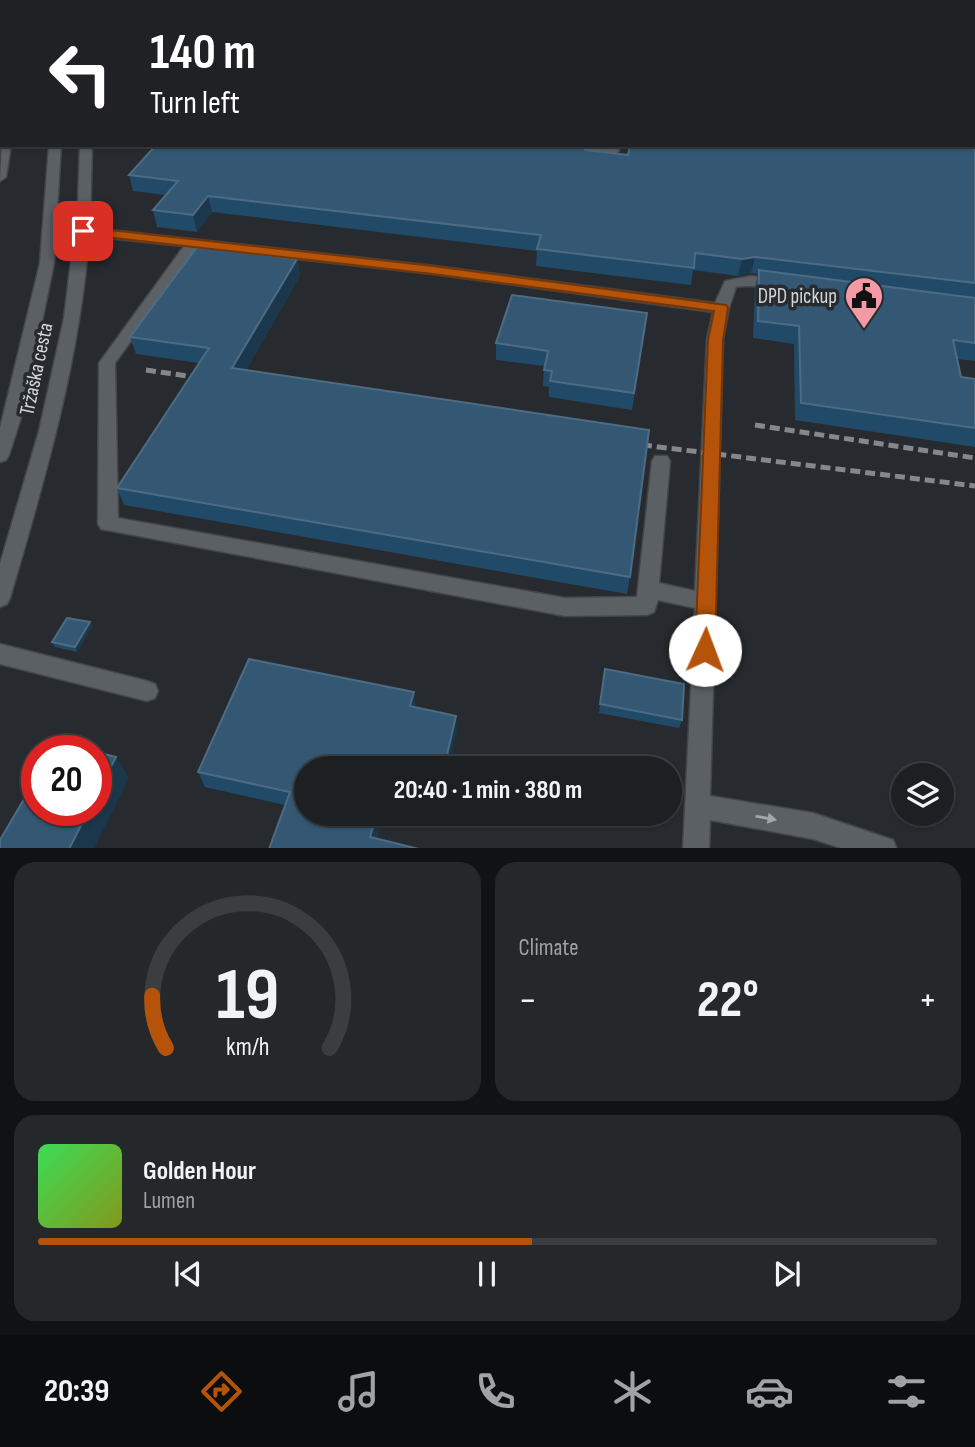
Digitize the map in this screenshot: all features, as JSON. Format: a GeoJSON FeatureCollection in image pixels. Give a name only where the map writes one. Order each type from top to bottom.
{"type":"FeatureCollection","features":[{"type":"Feature","properties":{"kind":"street"},"geometry":{"type":"LineString","coordinates":[[0,177],[5,147]]}},
{"type":"Feature","properties":{"kind":"street"},"geometry":{"type":"LineString","coordinates":[[0,455],[16,405],[47,263],[55,147]]}},
{"type":"Feature","properties":{"kind":"street","name":"Tržaška cesta"},"geometry":{"type":"LineString","coordinates":[[0,598],[31,494],[67,339],[83,231],[86,147]]}},
{"type":"Feature","properties":{"kind":"street"},"geometry":{"type":"LineString","coordinates":[[575,147],[613,151],[614,147]]}},
{"type":"Feature","properties":{"kind":"street"},"geometry":{"type":"LineString","coordinates":[[83,231],[433,270],[721,308]]}},
{"type":"Feature","properties":{"kind":"street"},"geometry":{"type":"LineString","coordinates":[[194,243],[107,363],[108,524],[565,607],[647,606],[661,461]]}},
{"type":"Feature","properties":{"kind":"street"},"geometry":{"type":"LineString","coordinates":[[696,848],[715,340],[721,308],[730,284],[751,280],[790,285]]}},
{"type":"Feature","properties":{"kind":"street"},"geometry":{"type":"LineString","coordinates":[[648,589],[707,602]]}},
{"type":"Feature","properties":{"kind":"street"},"geometry":{"type":"LineString","coordinates":[[0,654],[146,691]]}},
{"type":"Feature","properties":{"kind":"street"},"geometry":{"type":"LineString","coordinates":[[699,806],[813,826],[881,848]]}},
{"type":"Feature","properties":{"kind":"building"},"geometry":{"type":"Polygon","coordinates":[[[154,147],[586,147],[585,150],[628,155],[630,147],[975,147],[975,283],[755,257],[742,259],[695,253],[694,268],[537,249],[541,235],[208,196],[193,215],[153,210],[178,181],[129,175],[154,147]]]}},
{"type":"Feature","properties":{"kind":"building"},"geometry":{"type":"Polygon","coordinates":[[[197,247],[297,259],[232,368],[649,430],[630,577],[117,488],[209,348],[130,337],[197,247]]]}},
{"type":"Feature","properties":{"kind":"building"},"geometry":{"type":"Polygon","coordinates":[[[759,270],[975,298],[975,343],[953,340],[961,377],[975,379],[975,428],[801,403],[799,326],[758,321],[759,270]]]}},
{"type":"Feature","properties":{"kind":"building"},"geometry":{"type":"Polygon","coordinates":[[[512,295],[647,313],[634,393],[550,381],[552,371],[544,370],[548,351],[496,343],[512,295]]]}},
{"type":"Feature","properties":{"kind":"building"},"geometry":{"type":"Polygon","coordinates":[[[67,618],[90,622],[75,647],[52,642],[67,618]]]}},
{"type":"Feature","properties":{"kind":"building"},"geometry":{"type":"Polygon","coordinates":[[[249,659],[414,692],[410,706],[456,716],[447,756],[294,756],[294,826],[373,826],[370,837],[415,848],[269,848],[290,792],[198,772],[249,659]]]}},
{"type":"Feature","properties":{"kind":"building"},"geometry":{"type":"Polygon","coordinates":[[[605,669],[684,684],[682,720],[600,704],[605,669]]]}},
{"type":"Feature","properties":{"kind":"building"},"geometry":{"type":"Polygon","coordinates":[[[21,804],[21,826],[81,826],[70,848],[0,848],[0,840],[21,804]]]}},
{"type":"Feature","properties":{"kind":"railway"},"geometry":{"type":"LineString","coordinates":[[146,370],[208,379]]}},
{"type":"Feature","properties":{"kind":"railway"},"geometry":{"type":"LineString","coordinates":[[755,425],[975,458]]}},
{"type":"Feature","properties":{"kind":"railway"},"geometry":{"type":"LineString","coordinates":[[627,443],[975,486]]}},
{"type":"Feature","properties":{"kind":"place","name":"DPD pickup"},"geometry":{"type":"Point","coordinates":[864,330]}},
{"type":"Feature","properties":{"kind":"route"},"geometry":{"type":"LineString","coordinates":[[83,231],[433,270],[721,308],[715,340],[705,650]]}}]}
